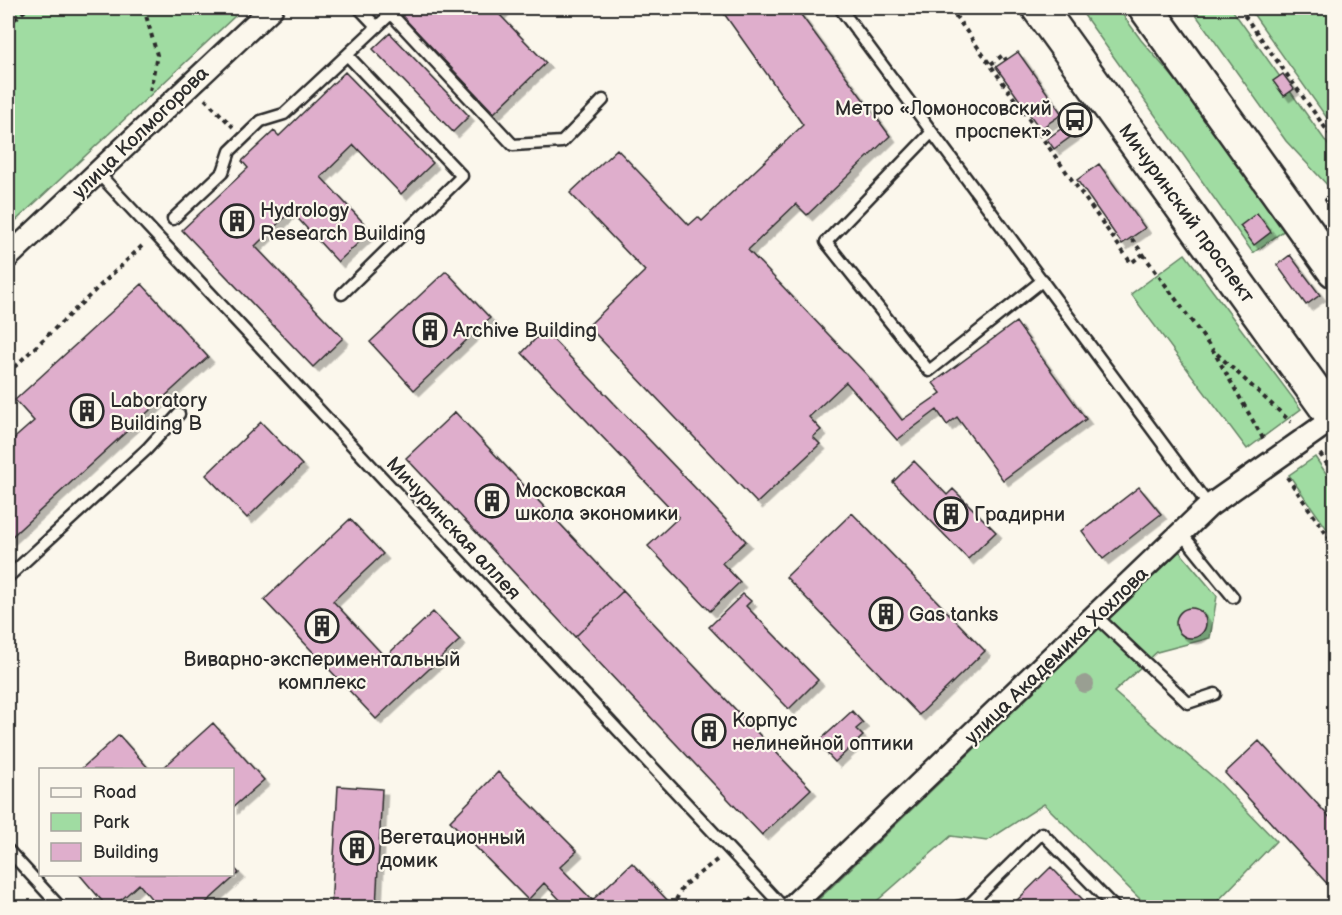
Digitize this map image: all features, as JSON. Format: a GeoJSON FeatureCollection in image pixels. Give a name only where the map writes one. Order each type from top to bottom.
{"type":"FeatureCollection","features":[{"type":"Feature","properties":{"kind":"main road","name":"Мичуринский проспект"},"geometry":{"type":"LineString","coordinates":[[1039,8],[1335,418]]}},
{"type":"Feature","properties":{"kind":"main road"},"geometry":{"type":"LineString","coordinates":[[1146,8],[1335,270]]}},
{"type":"Feature","properties":{"kind":"street","name":"улица Колмогорова"},"geometry":{"type":"LineString","coordinates":[[8,257],[272,8]]}},
{"type":"Feature","properties":{"kind":"street","name":"улица Академика Хохлова"},"geometry":{"type":"LineString","coordinates":[[790,908],[1209,506],[1335,418]]}},
{"type":"Feature","properties":{"kind":"lane"},"geometry":{"type":"LineString","coordinates":[[359,8],[377,27]]}},
{"type":"Feature","properties":{"kind":"lane"},"geometry":{"type":"LineString","coordinates":[[840,8],[1209,506]]}},
{"type":"Feature","properties":{"kind":"lane"},"geometry":{"type":"LineString","coordinates":[[173,219],[223,172],[230,151],[261,120],[284,114],[394,11],[513,145],[562,142],[603,100]]}},
{"type":"Feature","properties":{"kind":"lane"},"geometry":{"type":"LineString","coordinates":[[342,294],[462,176],[347,55]]}},
{"type":"Feature","properties":{"kind":"lane"},"geometry":{"type":"LineString","coordinates":[[931,133],[826,243],[929,371],[1042,280]]}},
{"type":"Feature","properties":{"kind":"lane","name":"Мичуринская аллея"},"geometry":{"type":"LineString","coordinates":[[98,173],[784,908]]}},
{"type":"Feature","properties":{"kind":"lane"},"geometry":{"type":"LineString","coordinates":[[8,577],[130,465],[179,414]]}},
{"type":"Feature","properties":{"kind":"lane"},"geometry":{"type":"LineString","coordinates":[[1182,534],[1233,597]]}},
{"type":"Feature","properties":{"kind":"lane"},"geometry":{"type":"LineString","coordinates":[[1096,616],[1188,703],[1215,694]]}},
{"type":"Feature","properties":{"kind":"lane"},"geometry":{"type":"LineString","coordinates":[[953,908],[970,904],[1042,833],[1115,908]]}},
{"type":"Feature","properties":{"kind":"lane"},"geometry":{"type":"LineString","coordinates":[[8,850],[61,908]]}},
{"type":"Feature","properties":{"kind":"path"},"geometry":{"type":"LineString","coordinates":[[8,25],[28,8]]}},
{"type":"Feature","properties":{"kind":"path"},"geometry":{"type":"LineString","coordinates":[[142,130],[157,55],[144,8]]}},
{"type":"Feature","properties":{"kind":"path"},"geometry":{"type":"LineString","coordinates":[[950,8],[1131,263],[1143,255]]}},
{"type":"Feature","properties":{"kind":"path"},"geometry":{"type":"LineString","coordinates":[[1239,8],[1335,140]]}},
{"type":"Feature","properties":{"kind":"path"},"geometry":{"type":"LineString","coordinates":[[991,64],[1003,55],[1006,60]]}},
{"type":"Feature","properties":{"kind":"path"},"geometry":{"type":"LineString","coordinates":[[200,94],[243,138]]}},
{"type":"Feature","properties":{"kind":"path"},"geometry":{"type":"LineString","coordinates":[[1335,193],[1326,200],[1335,212]]}},
{"type":"Feature","properties":{"kind":"path"},"geometry":{"type":"LineString","coordinates":[[8,373],[154,233]]}},
{"type":"Feature","properties":{"kind":"path"},"geometry":{"type":"LineString","coordinates":[[1131,238],[1214,352],[1275,460],[1335,545]]}},
{"type":"Feature","properties":{"kind":"path"},"geometry":{"type":"LineString","coordinates":[[1214,352],[1308,437],[1335,474]]}},
{"type":"Feature","properties":{"kind":"path"},"geometry":{"type":"LineString","coordinates":[[672,908],[683,886],[730,849]]}},
{"type":"Feature","properties":{"kind":"green space"},"geometry":{"type":"Polygon","coordinates":[[[8,8],[226,8],[235,16],[8,228],[8,8]]]}},
{"type":"Feature","properties":{"kind":"green space"},"geometry":{"type":"Polygon","coordinates":[[[1079,8],[1118,8],[1141,40],[1243,158],[1293,224],[1253,253],[1079,8]]]}},
{"type":"Feature","properties":{"kind":"green space"},"geometry":{"type":"Polygon","coordinates":[[[1191,8],[1231,8],[1334,153],[1334,184],[1330,188],[1286,141],[1191,8]]]}},
{"type":"Feature","properties":{"kind":"green space"},"geometry":{"type":"Polygon","coordinates":[[[1249,8],[1334,8],[1334,128],[1249,8]]]}},
{"type":"Feature","properties":{"kind":"green space"},"geometry":{"type":"Polygon","coordinates":[[[1185,254],[1301,409],[1247,449],[1131,294],[1185,254]]]}},
{"type":"Feature","properties":{"kind":"green space"},"geometry":{"type":"Polygon","coordinates":[[[1315,457],[1334,485],[1334,539],[1289,475],[1315,457]]]}},
{"type":"Feature","properties":{"kind":"green space"},"geometry":{"type":"Polygon","coordinates":[[[1179,551],[1217,596],[1210,638],[1157,652],[1114,692],[1220,783],[1276,841],[1212,907],[1148,907],[1044,804],[987,841],[951,836],[870,907],[824,907],[817,901],[1179,551]]]}},
{"type":"Feature","properties":{"kind":"building"},"geometry":{"type":"Polygon","coordinates":[[[411,8],[505,8],[499,14],[546,63],[494,113],[402,16],[411,8]]]}},
{"type":"Feature","properties":{"kind":"building"},"geometry":{"type":"Polygon","coordinates":[[[720,8],[796,8],[890,136],[807,215],[796,204],[748,250],[867,375],[902,420],[941,393],[933,383],[1016,322],[1086,419],[1003,480],[957,417],[947,425],[937,410],[897,440],[846,382],[809,417],[821,430],[813,437],[820,444],[757,503],[588,326],[645,271],[570,193],[617,149],[689,225],[698,217],[702,221],[803,125],[720,8]]]}},
{"type":"Feature","properties":{"kind":"building"},"geometry":{"type":"Polygon","coordinates":[[[390,33],[469,116],[453,132],[373,49],[390,33]]]}},
{"type":"Feature","properties":{"kind":"building"},"geometry":{"type":"Polygon","coordinates":[[[1018,52],[1062,114],[1040,129],[996,67],[1018,52]]]}},
{"type":"Feature","properties":{"kind":"building","name":"Hydrology Research Building"},"geometry":{"type":"Polygon","coordinates":[[[345,72],[433,163],[401,194],[354,145],[321,177],[371,231],[338,262],[291,211],[255,246],[343,338],[313,367],[182,230],[248,168],[242,161],[274,131],[279,136],[345,72]]]}},
{"type":"Feature","properties":{"kind":"building"},"geometry":{"type":"Polygon","coordinates":[[[1283,74],[1294,89],[1284,96],[1273,81],[1283,74]]]}},
{"type":"Feature","properties":{"kind":"building"},"geometry":{"type":"Polygon","coordinates":[[[1069,123],[1076,133],[1054,149],[1047,139],[1069,123]]]}},
{"type":"Feature","properties":{"kind":"building"},"geometry":{"type":"Polygon","coordinates":[[[1099,164],[1145,228],[1122,244],[1077,180],[1099,164]]]}},
{"type":"Feature","properties":{"kind":"building"},"geometry":{"type":"Polygon","coordinates":[[[1257,213],[1271,232],[1254,245],[1240,226],[1257,213]]]}},
{"type":"Feature","properties":{"kind":"building"},"geometry":{"type":"Polygon","coordinates":[[[1290,255],[1320,295],[1306,305],[1277,265],[1290,255]]]}},
{"type":"Feature","properties":{"kind":"building","name":"Archive Building"},"geometry":{"type":"Polygon","coordinates":[[[446,271],[490,318],[414,390],[370,342],[446,271]]]}},
{"type":"Feature","properties":{"kind":"building","name":"Laboratory Building B"},"geometry":{"type":"Polygon","coordinates":[[[142,284],[208,357],[8,540],[8,442],[34,421],[15,400],[142,284]]]}},
{"type":"Feature","properties":{"kind":"building"},"geometry":{"type":"Polygon","coordinates":[[[544,330],[746,541],[722,563],[740,582],[710,611],[648,546],[679,517],[522,353],[544,330]]]}},
{"type":"Feature","properties":{"kind":"building"},"geometry":{"type":"Polygon","coordinates":[[[1334,330],[1334,348],[1326,337],[1334,330]]]}},
{"type":"Feature","properties":{"kind":"building","name":"Московская школа экономики"},"geometry":{"type":"Polygon","coordinates":[[[455,412],[623,591],[575,637],[406,458],[455,412]]]}},
{"type":"Feature","properties":{"kind":"building"},"geometry":{"type":"Polygon","coordinates":[[[261,422],[302,465],[247,518],[206,475],[261,422]]]}},
{"type":"Feature","properties":{"kind":"building","name":"Градирни"},"geometry":{"type":"Polygon","coordinates":[[[914,461],[947,495],[953,489],[996,532],[968,559],[893,482],[914,461]]]}},
{"type":"Feature","properties":{"kind":"building"},"geometry":{"type":"Polygon","coordinates":[[[1139,487],[1161,514],[1103,559],[1082,531],[1139,487]]]}},
{"type":"Feature","properties":{"kind":"building","name":"Gas tanks"},"geometry":{"type":"Polygon","coordinates":[[[852,513],[985,651],[919,715],[786,577],[852,513]]]}},
{"type":"Feature","properties":{"kind":"building","name":"Виварно-экспериментальный комплекс"},"geometry":{"type":"Polygon","coordinates":[[[350,519],[383,554],[333,601],[385,657],[433,612],[460,640],[376,719],[264,600],[350,519]]]}},
{"type":"Feature","properties":{"kind":"building","name":"Корпус нелинейной оптики"},"geometry":{"type":"Polygon","coordinates":[[[623,591],[811,789],[762,835],[575,637],[623,591]]]}},
{"type":"Feature","properties":{"kind":"building"},"geometry":{"type":"Polygon","coordinates":[[[743,594],[751,601],[746,606],[818,680],[789,709],[709,627],[743,594]]]}},
{"type":"Feature","properties":{"kind":"building"},"geometry":{"type":"Polygon","coordinates":[[[1191,608],[1202,612],[1206,623],[1202,634],[1191,638],[1180,634],[1176,623],[1180,612],[1191,608]]]}},
{"type":"Feature","properties":{"kind":"building"},"geometry":{"type":"Polygon","coordinates":[[[852,711],[863,723],[856,729],[863,736],[835,762],[817,743],[852,711]]]}},
{"type":"Feature","properties":{"kind":"building"},"geometry":{"type":"Polygon","coordinates":[[[213,723],[264,780],[234,806],[234,768],[163,768],[213,723]]]}},
{"type":"Feature","properties":{"kind":"building"},"geometry":{"type":"Polygon","coordinates":[[[119,735],[148,768],[82,768],[119,735]]]}},
{"type":"Feature","properties":{"kind":"building"},"geometry":{"type":"Polygon","coordinates":[[[1259,741],[1334,822],[1334,891],[1225,773],[1259,741]]]}},
{"type":"Feature","properties":{"kind":"building"},"geometry":{"type":"Polygon","coordinates":[[[498,772],[577,851],[560,867],[592,900],[584,908],[568,908],[544,883],[528,900],[450,821],[498,772]]]}},
{"type":"Feature","properties":{"kind":"building","name":"Вегетационный домик"},"geometry":{"type":"Polygon","coordinates":[[[338,786],[382,789],[376,908],[331,908],[338,786]]]}},
{"type":"Feature","properties":{"kind":"building"},"geometry":{"type":"Polygon","coordinates":[[[632,863],[670,903],[665,908],[584,908],[632,863]]]}},
{"type":"Feature","properties":{"kind":"building"},"geometry":{"type":"Polygon","coordinates":[[[1051,867],[1091,908],[1009,908],[1051,867]]]}},
{"type":"Feature","properties":{"kind":"building"},"geometry":{"type":"Polygon","coordinates":[[[234,868],[239,873],[200,908],[159,908],[139,884],[112,908],[108,908],[81,876],[234,876],[234,868]]]}},
{"type":"Feature","properties":{"kind":"place","name":"Метро «Ломоносовский проспект»"},"geometry":{"type":"Point","coordinates":[1075,120]}},
{"type":"Feature","properties":{"kind":"place","name":"Hydrology Research Building"},"geometry":{"type":"Point","coordinates":[237,221]}},
{"type":"Feature","properties":{"kind":"place","name":"Archive Building"},"geometry":{"type":"Point","coordinates":[430,330]}},
{"type":"Feature","properties":{"kind":"place","name":"Laboratory Building B"},"geometry":{"type":"Point","coordinates":[87,411]}},
{"type":"Feature","properties":{"kind":"place","name":"Московская школа экономики"},"geometry":{"type":"Point","coordinates":[492,501]}},
{"type":"Feature","properties":{"kind":"place","name":"Градирни"},"geometry":{"type":"Point","coordinates":[951,514]}},
{"type":"Feature","properties":{"kind":"place","name":"Gas tanks"},"geometry":{"type":"Point","coordinates":[886,614]}},
{"type":"Feature","properties":{"kind":"place","name":"Виварно-экспериментальный комплекс"},"geometry":{"type":"Point","coordinates":[322,626]}},
{"type":"Feature","properties":{"kind":"place","name":"Корпус нелинейной оптики"},"geometry":{"type":"Point","coordinates":[709,731]}},
{"type":"Feature","properties":{"kind":"place","name":"Вегетационный домик"},"geometry":{"type":"Point","coordinates":[357,848]}}]}
